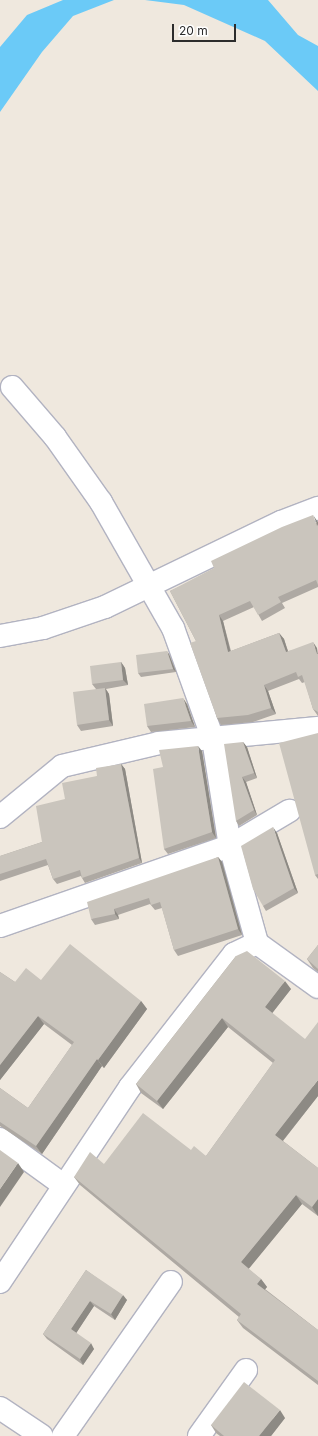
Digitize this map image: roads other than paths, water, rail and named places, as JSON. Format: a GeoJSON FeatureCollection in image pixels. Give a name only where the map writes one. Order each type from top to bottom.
{"type":"FeatureCollection","features":[{"type":"Feature","properties":{"kind":"street"},"geometry":{"type":"LineString","coordinates":[[12,387],[55,437],[101,502],[146,585],[173,628],[213,739],[230,846],[257,943],[318,987]]}},
{"type":"Feature","properties":{"kind":"street"},"geometry":{"type":"LineString","coordinates":[[0,636],[43,628],[105,607],[146,585],[281,522],[318,508]]}},
{"type":"Feature","properties":{"kind":"street"},"geometry":{"type":"LineString","coordinates":[[0,817],[62,766],[159,743],[318,728]]}},
{"type":"Feature","properties":{"kind":"street"},"geometry":{"type":"LineString","coordinates":[[0,926],[230,846],[289,811]]}},
{"type":"Feature","properties":{"kind":"street"},"geometry":{"type":"LineString","coordinates":[[0,1282],[63,1185],[130,1087],[234,954],[257,943]]}},
{"type":"Feature","properties":{"kind":"street"},"geometry":{"type":"LineString","coordinates":[[0,1139],[63,1185]]}},
{"type":"Feature","properties":{"kind":"street"},"geometry":{"type":"LineString","coordinates":[[62,1436],[171,1282]]}},
{"type":"Feature","properties":{"kind":"street"},"geometry":{"type":"LineString","coordinates":[[199,1436],[246,1370]]}},
{"type":"Feature","properties":{"kind":"street"},"geometry":{"type":"LineString","coordinates":[[0,1408],[42,1436]]}},
{"type":"Feature","properties":{"kind":"water"},"geometry":{"type":"Polygon","coordinates":[[[63,0],[114,0],[73,16],[42,52],[0,112],[0,47],[27,15],[63,0]]]}},
{"type":"Feature","properties":{"kind":"water"},"geometry":{"type":"Polygon","coordinates":[[[145,0],[268,0],[298,35],[318,46],[318,91],[265,41],[184,5],[145,0]]]}}]}
